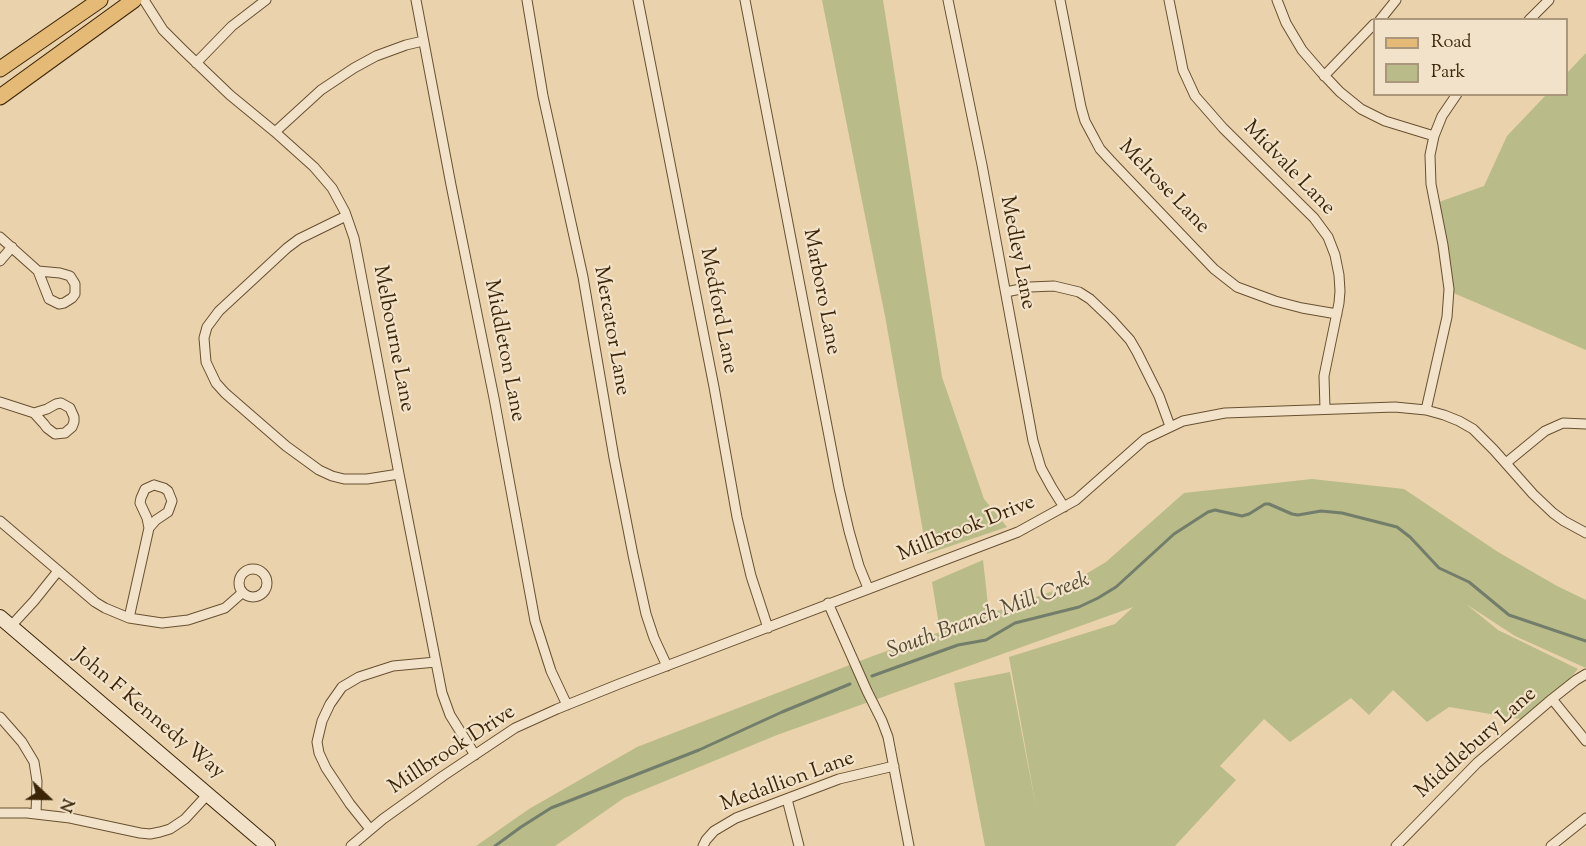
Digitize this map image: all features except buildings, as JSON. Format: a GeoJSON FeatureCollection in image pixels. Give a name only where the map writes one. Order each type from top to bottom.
{"type":"FeatureCollection","features":[{"type":"Feature","properties":{"kind":"main road"},"geometry":{"type":"LineString","coordinates":[[0,69],[100,0]]}},
{"type":"Feature","properties":{"kind":"main road"},"geometry":{"type":"LineString","coordinates":[[0,97],[134,0]]}},
{"type":"Feature","properties":{"kind":"street","name":"Melbourne Lane"},"geometry":{"type":"LineString","coordinates":[[144,0],[163,30],[230,95],[275,132],[323,177],[339,200],[354,238],[445,705],[455,725],[475,754]]}},
{"type":"Feature","properties":{"kind":"street"},"geometry":{"type":"LineString","coordinates":[[196,63],[232,26],[266,0]]}},
{"type":"Feature","properties":{"kind":"street","name":"Middleton Lane"},"geometry":{"type":"LineString","coordinates":[[416,0],[498,416],[535,621],[551,671],[567,705]]}},
{"type":"Feature","properties":{"kind":"street","name":"Mercator Lane"},"geometry":{"type":"LineString","coordinates":[[527,0],[545,103],[583,277],[633,555],[646,614],[667,666]]}},
{"type":"Feature","properties":{"kind":"street","name":"Medford Lane"},"geometry":{"type":"LineString","coordinates":[[638,0],[714,387],[737,517],[768,628]]}},
{"type":"Feature","properties":{"kind":"street","name":"Marboro Lane"},"geometry":{"type":"LineString","coordinates":[[745,0],[838,488],[851,540],[868,588]]}},
{"type":"Feature","properties":{"kind":"street","name":"Medley Lane"},"geometry":{"type":"LineString","coordinates":[[948,0],[1036,455],[1046,479],[1064,507]]}},
{"type":"Feature","properties":{"kind":"street","name":"Melrose Lane"},"geometry":{"type":"LineString","coordinates":[[1060,0],[1085,121],[1100,148],[1110,160],[1214,269],[1237,287],[1275,301],[1337,314]]}},
{"type":"Feature","properties":{"kind":"street","name":"Midvale Lane"},"geometry":{"type":"LineString","coordinates":[[1169,0],[1183,70],[1195,96],[1223,128],[1310,213],[1328,237],[1335,255],[1340,291],[1324,376],[1325,409]]}},
{"type":"Feature","properties":{"kind":"street"},"geometry":{"type":"LineString","coordinates":[[1277,0],[1293,37],[1324,76],[1351,101],[1373,116],[1396,126],[1434,136]]}},
{"type":"Feature","properties":{"kind":"street"},"geometry":{"type":"LineString","coordinates":[[1382,18],[1396,0]]}},
{"type":"Feature","properties":{"kind":"street"},"geometry":{"type":"LineString","coordinates":[[1531,18],[1549,0]]}},
{"type":"Feature","properties":{"kind":"street"},"geometry":{"type":"LineString","coordinates":[[1324,76],[1373,25]]}},
{"type":"Feature","properties":{"kind":"street"},"geometry":{"type":"LineString","coordinates":[[275,132],[321,90],[354,68],[387,52],[423,41]]}},
{"type":"Feature","properties":{"kind":"street"},"geometry":{"type":"LineString","coordinates":[[1426,410],[1447,317],[1449,289],[1430,169],[1430,156],[1434,136],[1442,116],[1456,96]]}},
{"type":"Feature","properties":{"kind":"street"},"geometry":{"type":"LineString","coordinates":[[346,216],[299,239],[287,248],[212,318],[204,338],[206,362],[216,383],[225,393],[297,455],[319,470],[332,476],[356,480],[399,474]]}},
{"type":"Feature","properties":{"kind":"street"},"geometry":{"type":"LineString","coordinates":[[0,237],[38,271]]}},
{"type":"Feature","properties":{"kind":"street"},"geometry":{"type":"LineString","coordinates":[[0,261],[12,247]]}},
{"type":"Feature","properties":{"kind":"street"},"geometry":{"type":"LineString","coordinates":[[1006,292],[1030,287],[1054,286],[1079,292],[1090,299],[1121,329],[1137,352],[1159,396],[1170,426]]}},
{"type":"Feature","properties":{"kind":"street"},"geometry":{"type":"LineString","coordinates":[[0,402],[34,413]]}},
{"type":"Feature","properties":{"kind":"street","name":"Millbrook Drive"},"geometry":{"type":"LineString","coordinates":[[351,846],[370,829],[449,771],[515,729],[567,705],[1010,535],[1064,507],[1088,490],[1145,439],[1170,426],[1197,418],[1225,413],[1395,407],[1426,410],[1444,415],[1473,429],[1553,513],[1586,533]]}},
{"type":"Feature","properties":{"kind":"street"},"geometry":{"type":"LineString","coordinates":[[1506,463],[1545,432],[1563,423],[1586,424]]}},
{"type":"Feature","properties":{"kind":"street"},"geometry":{"type":"LineString","coordinates":[[129,618],[149,528],[140,503],[142,493],[150,487],[159,486],[168,491],[172,501],[171,507],[149,528]]}},
{"type":"Feature","properties":{"kind":"street"},"geometry":{"type":"LineString","coordinates":[[0,522],[95,602],[129,618],[162,623],[188,620],[225,608],[242,593]]}},
{"type":"Feature","properties":{"kind":"street"},"geometry":{"type":"LineString","coordinates":[[5,621],[34,601],[58,571]]}},
{"type":"Feature","properties":{"kind":"street"},"geometry":{"type":"LineString","coordinates":[[828,603],[888,737],[909,846]]}},
{"type":"Feature","properties":{"kind":"street","name":"John F Kennedy Way"},"geometry":{"type":"LineString","coordinates":[[5,621],[268,846]]}},
{"type":"Feature","properties":{"kind":"street"},"geometry":{"type":"LineString","coordinates":[[370,829],[350,804],[326,768],[319,753],[317,742],[322,721],[342,687],[359,676],[393,666],[436,662]]}},
{"type":"Feature","properties":{"kind":"street","name":"Middlebury Lane"},"geometry":{"type":"LineString","coordinates":[[1396,846],[1477,763],[1552,699],[1586,674]]}},
{"type":"Feature","properties":{"kind":"street"},"geometry":{"type":"LineString","coordinates":[[1552,699],[1586,741]]}},
{"type":"Feature","properties":{"kind":"street"},"geometry":{"type":"LineString","coordinates":[[0,717],[22,742],[34,762],[37,781],[36,814]]}},
{"type":"Feature","properties":{"kind":"street","name":"Medallion Lane"},"geometry":{"type":"LineString","coordinates":[[703,846],[714,831],[736,818],[839,779],[894,766]]}},
{"type":"Feature","properties":{"kind":"street"},"geometry":{"type":"LineString","coordinates":[[0,813],[36,814],[83,820],[150,834],[170,829],[185,819],[208,794]]}},
{"type":"Feature","properties":{"kind":"street"},"geometry":{"type":"LineString","coordinates":[[787,800],[798,846]]}},
{"type":"Feature","properties":{"kind":"street"},"geometry":{"type":"LineString","coordinates":[[1551,846],[1586,818]]}},
{"type":"Feature","properties":{"kind":"green space"},"geometry":{"type":"Polygon","coordinates":[[[822,0],[883,0],[942,377],[984,499],[1007,527],[927,554],[885,316],[822,0]]]}},
{"type":"Feature","properties":{"kind":"green space"},"geometry":{"type":"Polygon","coordinates":[[[1586,53],[1586,350],[1449,291],[1436,203],[1484,186],[1507,136],[1545,96],[1568,96],[1568,72],[1586,53]]]}},
{"type":"Feature","properties":{"kind":"green space"},"geometry":{"type":"Polygon","coordinates":[[[1312,479],[1404,489],[1498,552],[1586,600],[1586,668],[1515,636],[1466,604],[1498,630],[1578,669],[1532,721],[1449,707],[1427,722],[1393,690],[1369,715],[1351,698],[1290,742],[1264,719],[1220,766],[1236,780],[1175,846],[985,846],[954,683],[1010,672],[1037,812],[1009,657],[1115,624],[1133,607],[777,735],[624,798],[555,846],[476,846],[529,809],[637,747],[948,629],[940,631],[932,582],[983,560],[989,614],[1064,587],[1106,562],[1184,493],[1312,479]]]}},
{"type":"Feature","properties":{"kind":"waterway","name":"South Branch Mill Creek"},"geometry":{"type":"LineString","coordinates":[[872,676],[958,645],[986,640],[1015,623],[1079,607],[1116,587],[1174,534],[1208,512],[1215,510],[1242,516],[1265,504],[1292,514],[1321,511],[1342,513],[1397,527],[1410,537],[1439,568],[1469,582],[1509,615],[1586,641]]}},
{"type":"Feature","properties":{"kind":"waterway","name":"South Branch Mill Creek"},"geometry":{"type":"LineString","coordinates":[[495,846],[551,808],[699,750],[850,684]]}}]}
